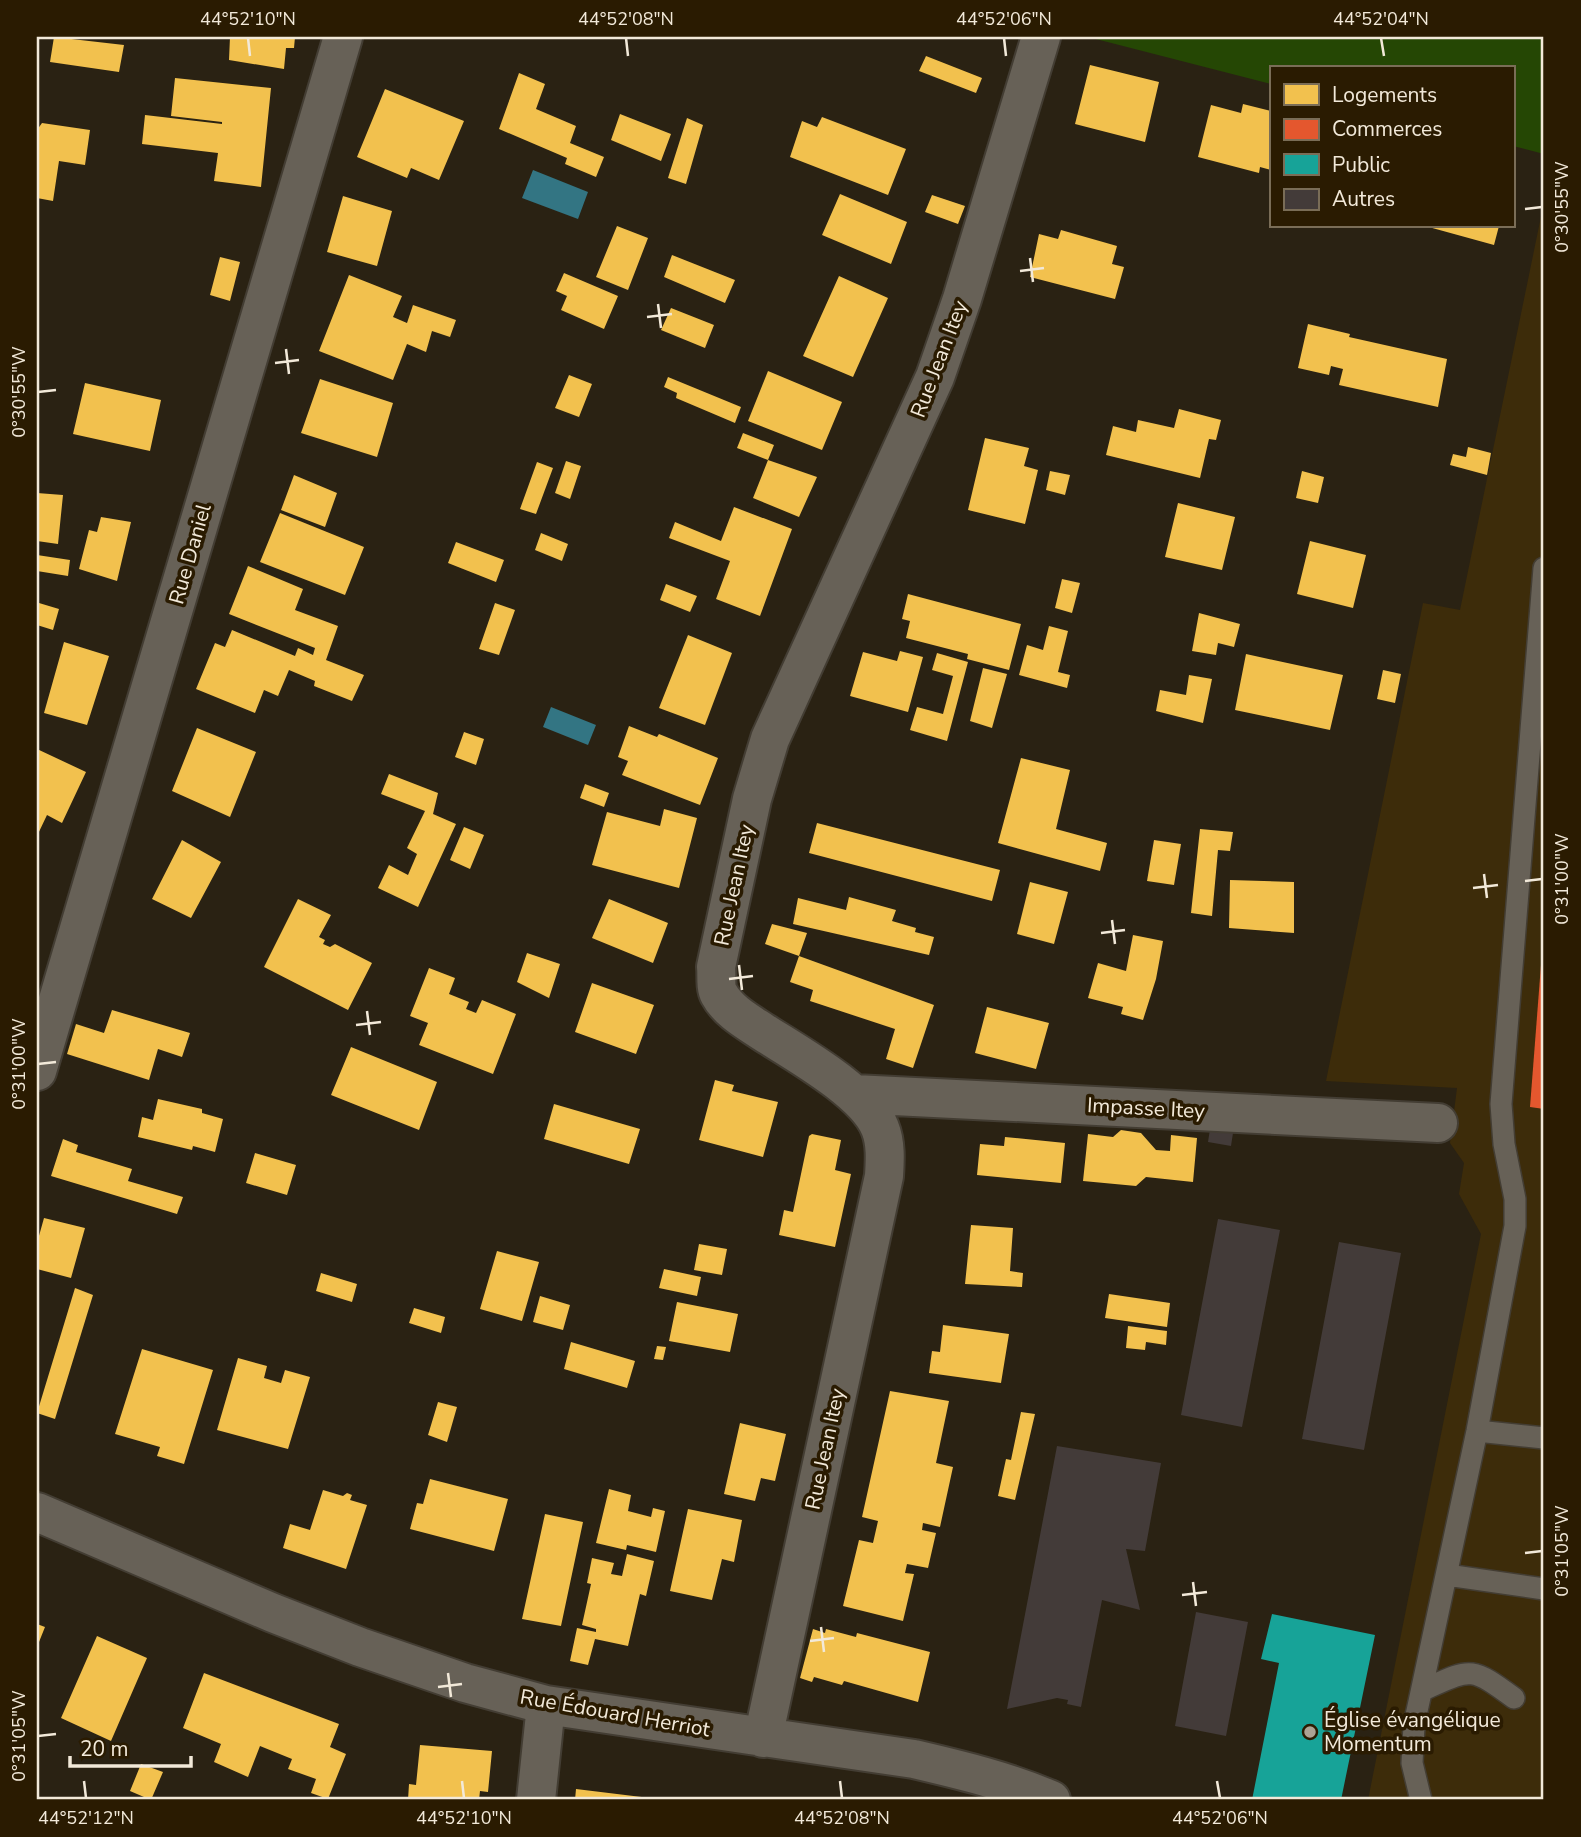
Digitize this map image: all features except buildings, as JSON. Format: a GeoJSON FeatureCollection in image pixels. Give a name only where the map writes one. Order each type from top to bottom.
{"type":"FeatureCollection","features":[{"type":"Feature","properties":{"kind":"street","name":"Rue Daniel"},"geometry":{"type":"LineString","coordinates":[[37,1071],[343,37]]}},
{"type":"Feature","properties":{"kind":"street","name":"Rue Jean Itey"},"geometry":{"type":"LineString","coordinates":[[763,1738],[884,1176],[886,1155],[880,1127],[868,1108],[854,1094],[740,1017],[718,992],[716,967],[752,799],[770,739],[935,377],[962,299],[1041,37]]}},
{"type":"Feature","properties":{"kind":"street","name":"Impasse Itey"},"geometry":{"type":"LineString","coordinates":[[854,1094],[1438,1123]]}},
{"type":"Feature","properties":{"kind":"street","name":"Rue Édouard Herriot"},"geometry":{"type":"LineString","coordinates":[[37,1512],[272,1613],[465,1683],[546,1705],[914,1759],[969,1771],[1022,1787],[1051,1800]]}},
{"type":"Feature","properties":{"kind":"street"},"geometry":{"type":"LineString","coordinates":[[536,1800],[546,1705]]}},
{"type":"Feature","properties":{"kind":"lane"},"geometry":{"type":"LineString","coordinates":[[1421,1800],[1412,1763],[1414,1725],[1477,1431],[1515,1226],[1515,1199],[1504,1144],[1501,1104],[1544,568]]}},
{"type":"Feature","properties":{"kind":"lane"},"geometry":{"type":"LineString","coordinates":[[1477,1431],[1544,1438]]}},
{"type":"Feature","properties":{"kind":"lane"},"geometry":{"type":"LineString","coordinates":[[1447,1575],[1544,1589]]}},
{"type":"Feature","properties":{"kind":"lane"},"geometry":{"type":"LineString","coordinates":[[1423,1690],[1462,1672],[1485,1676],[1514,1699]]}},
{"type":"Feature","properties":{"kind":"shaded area"},"geometry":{"type":"Polygon","coordinates":[[[1544,202],[1544,1800],[1368,1800],[1481,1234],[1459,1194],[1464,1163],[1450,1143],[1457,1088],[1326,1081],[1423,603],[1460,610],[1544,202]]]}},
{"type":"Feature","properties":{"kind":"green space"},"geometry":{"type":"Polygon","coordinates":[[[1088,37],[1544,37],[1544,154],[1514,146],[1514,66],[1270,66],[1270,84],[1088,37]]]}},
{"type":"Feature","properties":{"kind":"water"},"geometry":{"type":"Polygon","coordinates":[[[533,170],[588,192],[578,219],[522,198],[533,170]]]}},
{"type":"Feature","properties":{"kind":"water"},"geometry":{"type":"Polygon","coordinates":[[[551,707],[596,725],[588,745],[543,727],[551,707]]]}},
{"type":"Feature","properties":{"kind":"place","name":"Église évangélique Momentum"},"geometry":{"type":"Point","coordinates":[1310,1732]}}]}
